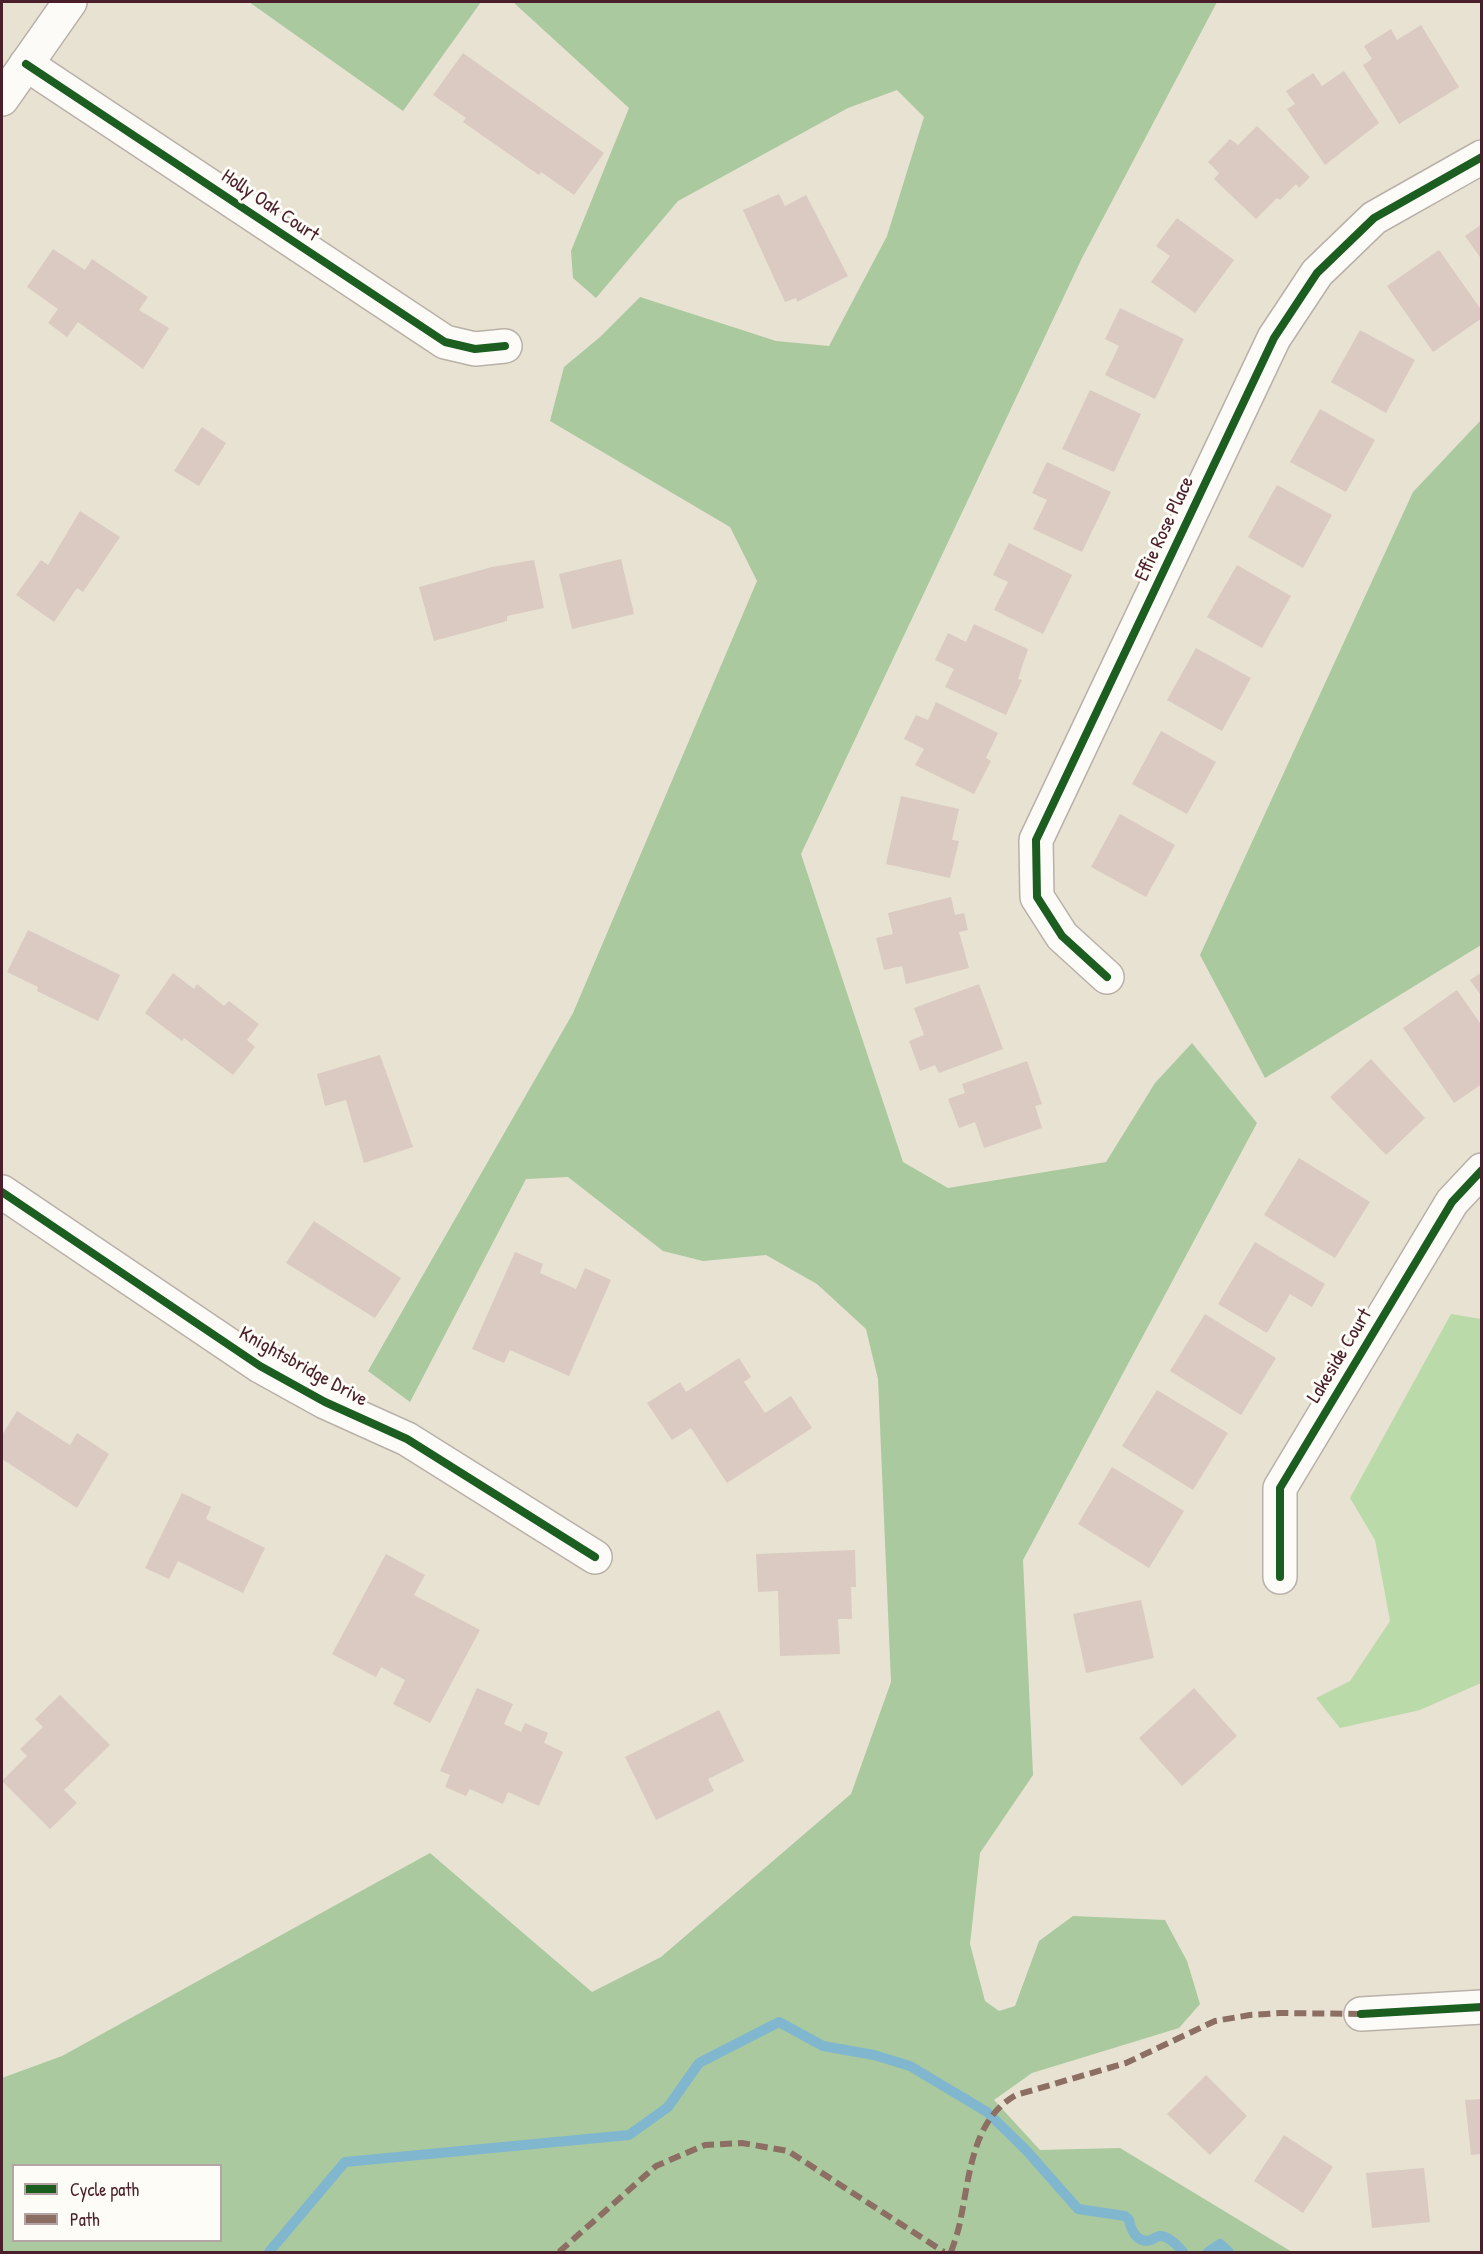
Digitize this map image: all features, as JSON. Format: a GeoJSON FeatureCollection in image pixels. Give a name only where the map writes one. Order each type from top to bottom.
{"type":"FeatureCollection","features":[{"type":"Feature","properties":{"kind":"street"},"geometry":{"type":"LineString","coordinates":[[2,99],[70,2]]}},
{"type":"Feature","properties":{"kind":"street","name":"Holly Oak Court"},"geometry":{"type":"LineString","coordinates":[[26,64],[445,342],[475,349],[505,346]]}},
{"type":"Feature","properties":{"kind":"street","name":"Effie Rose Place"},"geometry":{"type":"LineString","coordinates":[[1107,977],[1062,936],[1037,897],[1036,840],[1280,329],[1317,273],[1374,218],[1482,157]]}},
{"type":"Feature","properties":{"kind":"street","name":"Lakeside Court"},"geometry":{"type":"LineString","coordinates":[[1280,1577],[1280,1488],[1452,1202],[1482,1170]]}},
{"type":"Feature","properties":{"kind":"street","name":"Knightsbridge Drive"},"geometry":{"type":"LineString","coordinates":[[2,1192],[260,1366],[324,1402],[408,1439],[596,1557]]}},
{"type":"Feature","properties":{"kind":"street"},"geometry":{"type":"LineString","coordinates":[[1361,2014],[1482,2007]]}},
{"type":"Feature","properties":{"kind":"green space"},"geometry":{"type":"Polygon","coordinates":[[[249,2],[481,2],[403,111],[249,2]]]}},
{"type":"Feature","properties":{"kind":"green space"},"geometry":{"type":"Polygon","coordinates":[[[513,2],[1217,2],[1082,258],[801,854],[903,1162],[948,1188],[1106,1162],[1155,1083],[1192,1043],[1257,1123],[1023,1560],[1033,1775],[980,1853],[970,1944],[985,2001],[999,2011],[1015,2006],[1039,1941],[1073,1916],[1165,1920],[1187,1961],[1200,2004],[1179,2028],[1032,2073],[994,2100],[1040,2150],[1120,2148],[1292,2252],[2,2252],[2,2078],[62,2056],[430,1853],[592,1992],[661,1957],[851,1794],[891,1682],[878,1379],[866,1329],[817,1284],[766,1255],[703,1261],[663,1251],[568,1177],[526,1179],[410,1402],[368,1371],[573,1013],[757,581],[730,527],[550,421],[564,367],[600,337],[640,297],[776,341],[829,346],[887,236],[924,117],[897,90],[848,108],[678,201],[596,298],[573,278],[571,251],[629,108],[513,2]]]}},
{"type":"Feature","properties":{"kind":"green space"},"geometry":{"type":"Polygon","coordinates":[[[1481,420],[1481,945],[1265,1078],[1200,955],[1413,492],[1481,420]]]}},
{"type":"Feature","properties":{"kind":"green space"},"geometry":{"type":"Polygon","coordinates":[[[1451,1314],[1481,1319],[1481,1683],[1420,1710],[1340,1728],[1316,1698],[1350,1681],[1390,1621],[1375,1540],[1350,1498],[1451,1314]]]}},
{"type":"Feature","properties":{"kind":"building"},"geometry":{"type":"Polygon","coordinates":[[[1421,25],[1459,87],[1399,124],[1363,65],[1372,59],[1364,46],[1391,29],[1397,40],[1421,25]]]}},
{"type":"Feature","properties":{"kind":"building"},"geometry":{"type":"Polygon","coordinates":[[[463,53],[604,153],[574,195],[541,172],[539,175],[463,122],[466,118],[433,95],[463,53]]]}},
{"type":"Feature","properties":{"kind":"building"},"geometry":{"type":"Polygon","coordinates":[[[1344,71],[1379,123],[1325,165],[1287,109],[1295,104],[1286,91],[1313,73],[1322,86],[1344,71]]]}},
{"type":"Feature","properties":{"kind":"building"},"geometry":{"type":"Polygon","coordinates":[[[1257,126],[1310,177],[1299,188],[1296,184],[1280,200],[1277,198],[1256,219],[1214,179],[1219,173],[1208,162],[1230,139],[1238,145],[1257,126]]]}},
{"type":"Feature","properties":{"kind":"building"},"geometry":{"type":"Polygon","coordinates":[[[779,194],[785,206],[806,195],[848,276],[797,302],[796,298],[785,302],[743,210],[779,194]]]}},
{"type":"Feature","properties":{"kind":"building"},"geometry":{"type":"Polygon","coordinates":[[[1177,218],[1234,260],[1195,313],[1151,282],[1170,256],[1156,246],[1177,218]]]}},
{"type":"Feature","properties":{"kind":"building"},"geometry":{"type":"Polygon","coordinates":[[[1482,224],[1482,260],[1465,236],[1482,224]]]}},
{"type":"Feature","properties":{"kind":"building"},"geometry":{"type":"Polygon","coordinates":[[[53,249],[85,270],[92,259],[148,297],[139,310],[169,328],[143,369],[78,322],[67,337],[48,323],[58,309],[27,287],[53,249]]]}},
{"type":"Feature","properties":{"kind":"building"},"geometry":{"type":"Polygon","coordinates":[[[1439,250],[1482,311],[1482,318],[1433,352],[1387,286],[1439,250]]]}},
{"type":"Feature","properties":{"kind":"building"},"geometry":{"type":"Polygon","coordinates":[[[1120,308],[1184,339],[1155,399],[1105,375],[1119,346],[1105,339],[1120,308]]]}},
{"type":"Feature","properties":{"kind":"building"},"geometry":{"type":"Polygon","coordinates":[[[1360,330],[1415,360],[1386,413],[1331,382],[1360,330]]]}},
{"type":"Feature","properties":{"kind":"building"},"geometry":{"type":"Polygon","coordinates":[[[1090,390],[1141,414],[1114,472],[1062,449],[1090,390]]]}},
{"type":"Feature","properties":{"kind":"building"},"geometry":{"type":"Polygon","coordinates":[[[1320,409],[1375,440],[1346,492],[1290,462],[1320,409]]]}},
{"type":"Feature","properties":{"kind":"building"},"geometry":{"type":"Polygon","coordinates":[[[202,427],[226,443],[199,486],[174,471],[202,427]]]}},
{"type":"Feature","properties":{"kind":"building"},"geometry":{"type":"Polygon","coordinates":[[[1047,462],[1111,492],[1082,552],[1033,529],[1047,500],[1032,493],[1047,462]]]}},
{"type":"Feature","properties":{"kind":"building"},"geometry":{"type":"Polygon","coordinates":[[[1277,485],[1332,515],[1303,568],[1248,537],[1277,485]]]}},
{"type":"Feature","properties":{"kind":"building"},"geometry":{"type":"Polygon","coordinates":[[[80,511],[120,537],[83,592],[77,588],[54,622],[16,595],[41,560],[48,565],[80,511]]]}},
{"type":"Feature","properties":{"kind":"building"},"geometry":{"type":"Polygon","coordinates":[[[1009,543],[1072,575],[1043,634],[994,610],[1008,582],[993,575],[1009,543]]]}},
{"type":"Feature","properties":{"kind":"building"},"geometry":{"type":"Polygon","coordinates":[[[621,559],[634,614],[572,629],[559,574],[621,559]]]}},
{"type":"Feature","properties":{"kind":"building"},"geometry":{"type":"Polygon","coordinates":[[[534,560],[544,608],[507,616],[507,621],[434,641],[419,587],[492,567],[534,560]]]}},
{"type":"Feature","properties":{"kind":"building"},"geometry":{"type":"Polygon","coordinates":[[[1237,565],[1291,596],[1262,648],[1207,617],[1237,565]]]}},
{"type":"Feature","properties":{"kind":"building"},"geometry":{"type":"Polygon","coordinates":[[[974,624],[1028,649],[1018,679],[1022,680],[1006,715],[945,687],[954,669],[935,660],[948,633],[966,642],[974,624]]]}},
{"type":"Feature","properties":{"kind":"building"},"geometry":{"type":"Polygon","coordinates":[[[1196,648],[1251,678],[1222,731],[1167,700],[1196,648]]]}},
{"type":"Feature","properties":{"kind":"building"},"geometry":{"type":"Polygon","coordinates":[[[936,702],[998,733],[986,758],[991,761],[974,794],[915,765],[924,749],[904,739],[916,715],[928,720],[936,702]]]}},
{"type":"Feature","properties":{"kind":"building"},"geometry":{"type":"Polygon","coordinates":[[[1161,731],[1216,762],[1187,814],[1132,784],[1161,731]]]}},
{"type":"Feature","properties":{"kind":"building"},"geometry":{"type":"Polygon","coordinates":[[[901,796],[959,809],[952,840],[959,841],[950,878],[886,864],[901,796]]]}},
{"type":"Feature","properties":{"kind":"building"},"geometry":{"type":"Polygon","coordinates":[[[1120,814],[1175,845],[1146,897],[1091,867],[1120,814]]]}},
{"type":"Feature","properties":{"kind":"building"},"geometry":{"type":"Polygon","coordinates":[[[951,897],[955,915],[964,913],[968,930],[959,932],[969,968],[906,984],[902,966],[884,970],[876,938],[893,934],[888,913],[951,897]]]}},
{"type":"Feature","properties":{"kind":"building"},"geometry":{"type":"Polygon","coordinates":[[[28,930],[120,975],[98,1021],[37,991],[38,987],[7,972],[28,930]]]}},
{"type":"Feature","properties":{"kind":"building"},"geometry":{"type":"Polygon","coordinates":[[[1482,972],[1482,997],[1470,980],[1482,972]]]}},
{"type":"Feature","properties":{"kind":"building"},"geometry":{"type":"Polygon","coordinates":[[[173,973],[194,989],[197,984],[224,1006],[229,1001],[259,1024],[247,1040],[255,1047],[233,1075],[184,1038],[182,1041],[145,1013],[173,973]]]}},
{"type":"Feature","properties":{"kind":"building"},"geometry":{"type":"Polygon","coordinates":[[[979,984],[1003,1049],[939,1073],[935,1065],[920,1071],[909,1041],[924,1035],[914,1008],[979,984]]]}},
{"type":"Feature","properties":{"kind":"building"},"geometry":{"type":"Polygon","coordinates":[[[1457,990],[1482,1026],[1482,1084],[1454,1103],[1403,1028],[1457,990]]]}},
{"type":"Feature","properties":{"kind":"building"},"geometry":{"type":"Polygon","coordinates":[[[380,1055],[413,1147],[364,1163],[346,1100],[325,1106],[317,1074],[380,1055]]]}},
{"type":"Feature","properties":{"kind":"building"},"geometry":{"type":"Polygon","coordinates":[[[1371,1059],[1425,1118],[1386,1155],[1330,1097],[1371,1059]]]}},
{"type":"Feature","properties":{"kind":"building"},"geometry":{"type":"Polygon","coordinates":[[[1027,1061],[1042,1104],[1035,1106],[1042,1128],[984,1148],[975,1122],[959,1128],[948,1099],[965,1093],[962,1084],[1027,1061]]]}},
{"type":"Feature","properties":{"kind":"building"},"geometry":{"type":"Polygon","coordinates":[[[1299,1158],[1370,1202],[1335,1258],[1264,1215],[1299,1158]]]}},
{"type":"Feature","properties":{"kind":"building"},"geometry":{"type":"Polygon","coordinates":[[[314,1221],[401,1278],[375,1318],[286,1263],[314,1221]]]}},
{"type":"Feature","properties":{"kind":"building"},"geometry":{"type":"Polygon","coordinates":[[[1255,1242],[1325,1284],[1312,1307],[1290,1294],[1267,1333],[1218,1304],[1255,1242]]]}},
{"type":"Feature","properties":{"kind":"building"},"geometry":{"type":"Polygon","coordinates":[[[515,1252],[543,1264],[540,1273],[576,1289],[585,1268],[611,1280],[569,1376],[510,1350],[504,1363],[472,1349],[515,1252]]]}},
{"type":"Feature","properties":{"kind":"building"},"geometry":{"type":"Polygon","coordinates":[[[1205,1314],[1276,1358],[1241,1415],[1170,1371],[1205,1314]]]}},
{"type":"Feature","properties":{"kind":"building"},"geometry":{"type":"Polygon","coordinates":[[[739,1358],[751,1377],[744,1382],[765,1413],[791,1396],[812,1428],[727,1483],[691,1428],[672,1440],[647,1403],[680,1382],[686,1392],[739,1358]]]}},
{"type":"Feature","properties":{"kind":"building"},"geometry":{"type":"Polygon","coordinates":[[[1157,1390],[1228,1433],[1193,1490],[1122,1446],[1157,1390]]]}},
{"type":"Feature","properties":{"kind":"building"},"geometry":{"type":"Polygon","coordinates":[[[17,1411],[70,1445],[77,1433],[109,1454],[77,1508],[2,1459],[2,1435],[17,1411]]]}},
{"type":"Feature","properties":{"kind":"building"},"geometry":{"type":"Polygon","coordinates":[[[1112,1467],[1184,1511],[1149,1568],[1078,1524],[1112,1467]]]}},
{"type":"Feature","properties":{"kind":"building"},"geometry":{"type":"Polygon","coordinates":[[[182,1493],[211,1507],[206,1519],[265,1548],[243,1593],[178,1561],[169,1579],[145,1568],[182,1493]]]}},
{"type":"Feature","properties":{"kind":"building"},"geometry":{"type":"Polygon","coordinates":[[[855,1550],[856,1587],[851,1587],[852,1619],[838,1619],[840,1654],[780,1656],[778,1591],[758,1592],[756,1554],[855,1550]]]}},
{"type":"Feature","properties":{"kind":"building"},"geometry":{"type":"Polygon","coordinates":[[[386,1554],[425,1575],[414,1595],[480,1630],[430,1723],[393,1704],[405,1680],[381,1667],[376,1677],[332,1654],[386,1554]]]}},
{"type":"Feature","properties":{"kind":"building"},"geometry":{"type":"Polygon","coordinates":[[[1141,1600],[1154,1658],[1086,1673],[1073,1614],[1141,1600]]]}},
{"type":"Feature","properties":{"kind":"building"},"geometry":{"type":"Polygon","coordinates":[[[477,1688],[513,1704],[504,1724],[521,1732],[525,1723],[548,1733],[544,1743],[563,1752],[539,1806],[508,1792],[503,1804],[470,1789],[466,1796],[445,1787],[450,1775],[440,1771],[477,1688]]]}},
{"type":"Feature","properties":{"kind":"building"},"geometry":{"type":"Polygon","coordinates":[[[1194,1688],[1237,1736],[1182,1786],[1139,1738],[1194,1688]]]}},
{"type":"Feature","properties":{"kind":"building"},"geometry":{"type":"Polygon","coordinates":[[[60,1695],[110,1745],[64,1790],[77,1803],[50,1829],[2,1781],[27,1756],[20,1749],[43,1727],[35,1719],[60,1695]]]}},
{"type":"Feature","properties":{"kind":"building"},"geometry":{"type":"Polygon","coordinates":[[[719,1710],[744,1761],[708,1779],[714,1791],[656,1820],[625,1757],[719,1710]]]}},
{"type":"Feature","properties":{"kind":"building"},"geometry":{"type":"Polygon","coordinates":[[[1206,2075],[1247,2116],[1210,2155],[1167,2114],[1206,2075]]]}},
{"type":"Feature","properties":{"kind":"building"},"geometry":{"type":"Polygon","coordinates":[[[1482,2099],[1482,2154],[1471,2155],[1465,2100],[1482,2099]]]}},
{"type":"Feature","properties":{"kind":"building"},"geometry":{"type":"Polygon","coordinates":[[[1284,2135],[1333,2167],[1303,2213],[1254,2181],[1284,2135]]]}},
{"type":"Feature","properties":{"kind":"building"},"geometry":{"type":"Polygon","coordinates":[[[1424,2168],[1430,2222],[1372,2228],[1366,2173],[1424,2168]]]}},
{"type":"Feature","properties":{"kind":"waterway"},"geometry":{"type":"LineString","coordinates":[[269,2252],[345,2162],[629,2135],[668,2107],[699,2063],[779,2022],[823,2046],[874,2055],[910,2066],[987,2112],[1026,2150],[1078,2209],[1125,2216],[1138,2238],[1146,2241],[1163,2236],[1183,2252]]}},
{"type":"Feature","properties":{"kind":"waterway"},"geometry":{"type":"LineString","coordinates":[[1208,2252],[1220,2244],[1229,2252]]}},
{"type":"Feature","properties":{"kind":"marked path"},"geometry":{"type":"LineString","coordinates":[[951,2252],[959,2226],[971,2165],[982,2133],[1002,2105],[1016,2095],[1126,2063],[1215,2021],[1280,2013],[1361,2014]]}},
{"type":"Feature","properties":{"kind":"marked path"},"geometry":{"type":"LineString","coordinates":[[559,2252],[656,2166],[705,2145],[742,2143],[788,2151],[944,2252]]}},
{"type":"Feature","properties":{"kind":"cycle path"},"geometry":{"type":"LineString","coordinates":[[26,64],[445,342],[475,349],[505,346]]}},
{"type":"Feature","properties":{"kind":"cycle path"},"geometry":{"type":"LineString","coordinates":[[1107,977],[1062,936],[1037,897],[1036,840],[1274,338],[1317,273],[1374,218],[1482,157]]}},
{"type":"Feature","properties":{"kind":"cycle path"},"geometry":{"type":"LineString","coordinates":[[1280,1577],[1280,1488],[1452,1202],[1482,1170]]}},
{"type":"Feature","properties":{"kind":"cycle path"},"geometry":{"type":"LineString","coordinates":[[2,1192],[260,1366],[325,1402],[407,1439],[595,1557]]}},
{"type":"Feature","properties":{"kind":"cycle path"},"geometry":{"type":"LineString","coordinates":[[1361,2014],[1482,2007]]}}]}
